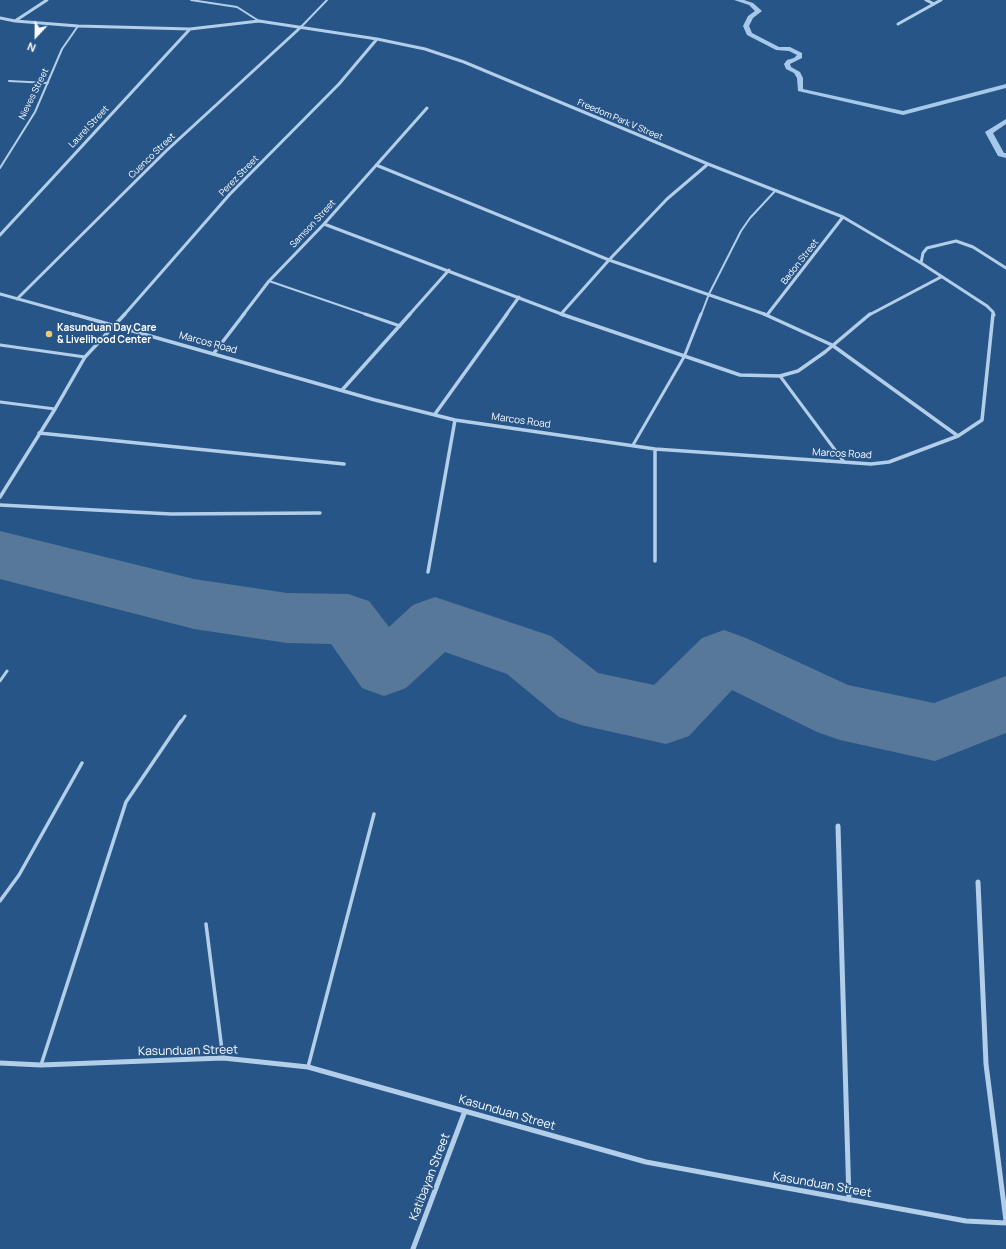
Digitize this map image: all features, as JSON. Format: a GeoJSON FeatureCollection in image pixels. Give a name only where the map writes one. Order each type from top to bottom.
{"type":"FeatureCollection","features":[{"type":"Feature","properties":{"kind":"street"},"geometry":{"type":"LineString","coordinates":[[15,21],[47,0]]}},
{"type":"Feature","properties":{"kind":"street"},"geometry":{"type":"LineString","coordinates":[[926,0],[934,4]]}},
{"type":"Feature","properties":{"kind":"street"},"geometry":{"type":"LineString","coordinates":[[898,24],[941,0]]}},
{"type":"Feature","properties":{"kind":"street","name":"Freedom Park V Street"},"geometry":{"type":"LineString","coordinates":[[0,18],[15,21],[78,26],[190,29],[259,21],[377,39],[425,49],[464,62],[708,164],[843,217],[921,262],[941,277]]}},
{"type":"Feature","properties":{"kind":"street","name":"Cuenco Street"},"geometry":{"type":"LineString","coordinates":[[17,299],[166,151],[301,27]]}},
{"type":"Feature","properties":{"kind":"street","name":"Laurel Street"},"geometry":{"type":"LineString","coordinates":[[0,236],[190,29]]}},
{"type":"Feature","properties":{"kind":"street","name":"Perez Street"},"geometry":{"type":"LineString","coordinates":[[0,497],[55,409],[85,357],[114,327],[230,194],[339,84],[377,39]]}},
{"type":"Feature","properties":{"kind":"street","name":"Samson Street"},"geometry":{"type":"LineString","coordinates":[[214,353],[269,282],[324,224],[427,108]]}},
{"type":"Feature","properties":{"kind":"street"},"geometry":{"type":"LineString","coordinates":[[561,314],[609,260],[667,199],[708,164]]}},
{"type":"Feature","properties":{"kind":"street"},"geometry":{"type":"LineString","coordinates":[[376,165],[609,260],[767,315],[832,345],[958,436]]}},
{"type":"Feature","properties":{"kind":"street","name":"Badon Street"},"geometry":{"type":"LineString","coordinates":[[767,315],[843,217]]}},
{"type":"Feature","properties":{"kind":"street"},"geometry":{"type":"LineString","coordinates":[[324,224],[449,270],[561,314],[740,375],[780,376],[798,371],[871,313],[941,277]]}},
{"type":"Feature","properties":{"kind":"street"},"geometry":{"type":"LineString","coordinates":[[921,262],[922,256],[927,248],[956,241],[973,247],[1006,268]]}},
{"type":"Feature","properties":{"kind":"street"},"geometry":{"type":"LineString","coordinates":[[343,390],[449,270]]}},
{"type":"Feature","properties":{"kind":"street","name":"Marcos Road"},"geometry":{"type":"LineString","coordinates":[[0,294],[114,327],[214,353],[375,400],[455,420],[656,449],[871,464],[889,462],[958,436],[982,420],[994,317],[993,312],[988,306],[952,282],[941,277]]}},
{"type":"Feature","properties":{"kind":"street"},"geometry":{"type":"LineString","coordinates":[[435,414],[519,297]]}},
{"type":"Feature","properties":{"kind":"street"},"geometry":{"type":"LineString","coordinates":[[428,572],[455,420]]}},
{"type":"Feature","properties":{"kind":"street"},"geometry":{"type":"LineString","coordinates":[[39,433],[344,464]]}},
{"type":"Feature","properties":{"kind":"street"},"geometry":{"type":"LineString","coordinates":[[655,561],[656,449]]}},
{"type":"Feature","properties":{"kind":"street"},"geometry":{"type":"LineString","coordinates":[[0,506],[171,514],[320,513]]}},
{"type":"Feature","properties":{"kind":"street"},"geometry":{"type":"LineString","coordinates":[[838,826],[849,1200]]}},
{"type":"Feature","properties":{"kind":"street"},"geometry":{"type":"LineString","coordinates":[[978,882],[986,1064],[1006,1222]]}},
{"type":"Feature","properties":{"kind":"street","name":"Kasunduan Street"},"geometry":{"type":"LineString","coordinates":[[0,1063],[41,1065],[223,1058],[308,1067],[646,1162],[966,1221],[1006,1222]]}},
{"type":"Feature","properties":{"kind":"street","name":"Katibayan Street"},"geometry":{"type":"LineString","coordinates":[[413,1249],[465,1112]]}},
{"type":"Feature","properties":{"kind":"lane"},"geometry":{"type":"LineString","coordinates":[[191,0],[237,7],[259,21]]}},
{"type":"Feature","properties":{"kind":"lane"},"geometry":{"type":"LineString","coordinates":[[301,27],[327,0]]}},
{"type":"Feature","properties":{"kind":"lane","name":"Nieves Street"},"geometry":{"type":"LineString","coordinates":[[0,168],[35,112],[62,50],[78,26]]}},
{"type":"Feature","properties":{"kind":"lane"},"geometry":{"type":"LineString","coordinates":[[9,81],[48,83]]}},
{"type":"Feature","properties":{"kind":"lane"},"geometry":{"type":"LineString","coordinates":[[633,445],[684,357],[709,294],[741,231],[750,218],[776,190]]}},
{"type":"Feature","properties":{"kind":"lane"},"geometry":{"type":"LineString","coordinates":[[269,282],[400,326]]}},
{"type":"Feature","properties":{"kind":"lane"},"geometry":{"type":"LineString","coordinates":[[0,345],[85,357]]}},
{"type":"Feature","properties":{"kind":"lane"},"geometry":{"type":"LineString","coordinates":[[780,376],[844,462]]}},
{"type":"Feature","properties":{"kind":"lane"},"geometry":{"type":"LineString","coordinates":[[0,402],[55,409]]}},
{"type":"Feature","properties":{"kind":"lane"},"geometry":{"type":"LineString","coordinates":[[0,681],[7,671]]}},
{"type":"Feature","properties":{"kind":"lane"},"geometry":{"type":"LineString","coordinates":[[41,1065],[126,802],[185,716]]}},
{"type":"Feature","properties":{"kind":"lane"},"geometry":{"type":"LineString","coordinates":[[0,901],[18,875],[82,763]]}},
{"type":"Feature","properties":{"kind":"lane"},"geometry":{"type":"LineString","coordinates":[[308,1067],[374,814]]}},
{"type":"Feature","properties":{"kind":"lane"},"geometry":{"type":"LineString","coordinates":[[206,924],[223,1058]]}},
{"type":"Feature","properties":{"kind":"waterway"},"geometry":{"type":"LineString","coordinates":[[737,0],[751,4],[759,11],[750,17],[746,26],[749,34],[778,49],[790,49],[800,54],[800,57],[796,60],[789,61],[787,64],[788,68],[797,72],[800,78],[800,90],[903,113],[1006,86]]}},
{"type":"Feature","properties":{"kind":"waterway"},"geometry":{"type":"LineString","coordinates":[[1006,121],[989,132],[1001,154],[1006,156]]}},
{"type":"Feature","properties":{"kind":"waterway"},"geometry":{"type":"LineString","coordinates":[[0,555],[194,604],[287,618],[348,619],[384,669],[435,623],[529,655],[581,697],[666,716],[724,657],[840,712],[935,732],[1006,704]]}},
{"type":"Feature","properties":{"kind":"place","name":"Kasunduan Day Care & Livelihood Center"},"geometry":{"type":"Point","coordinates":[49,334]}}]}
